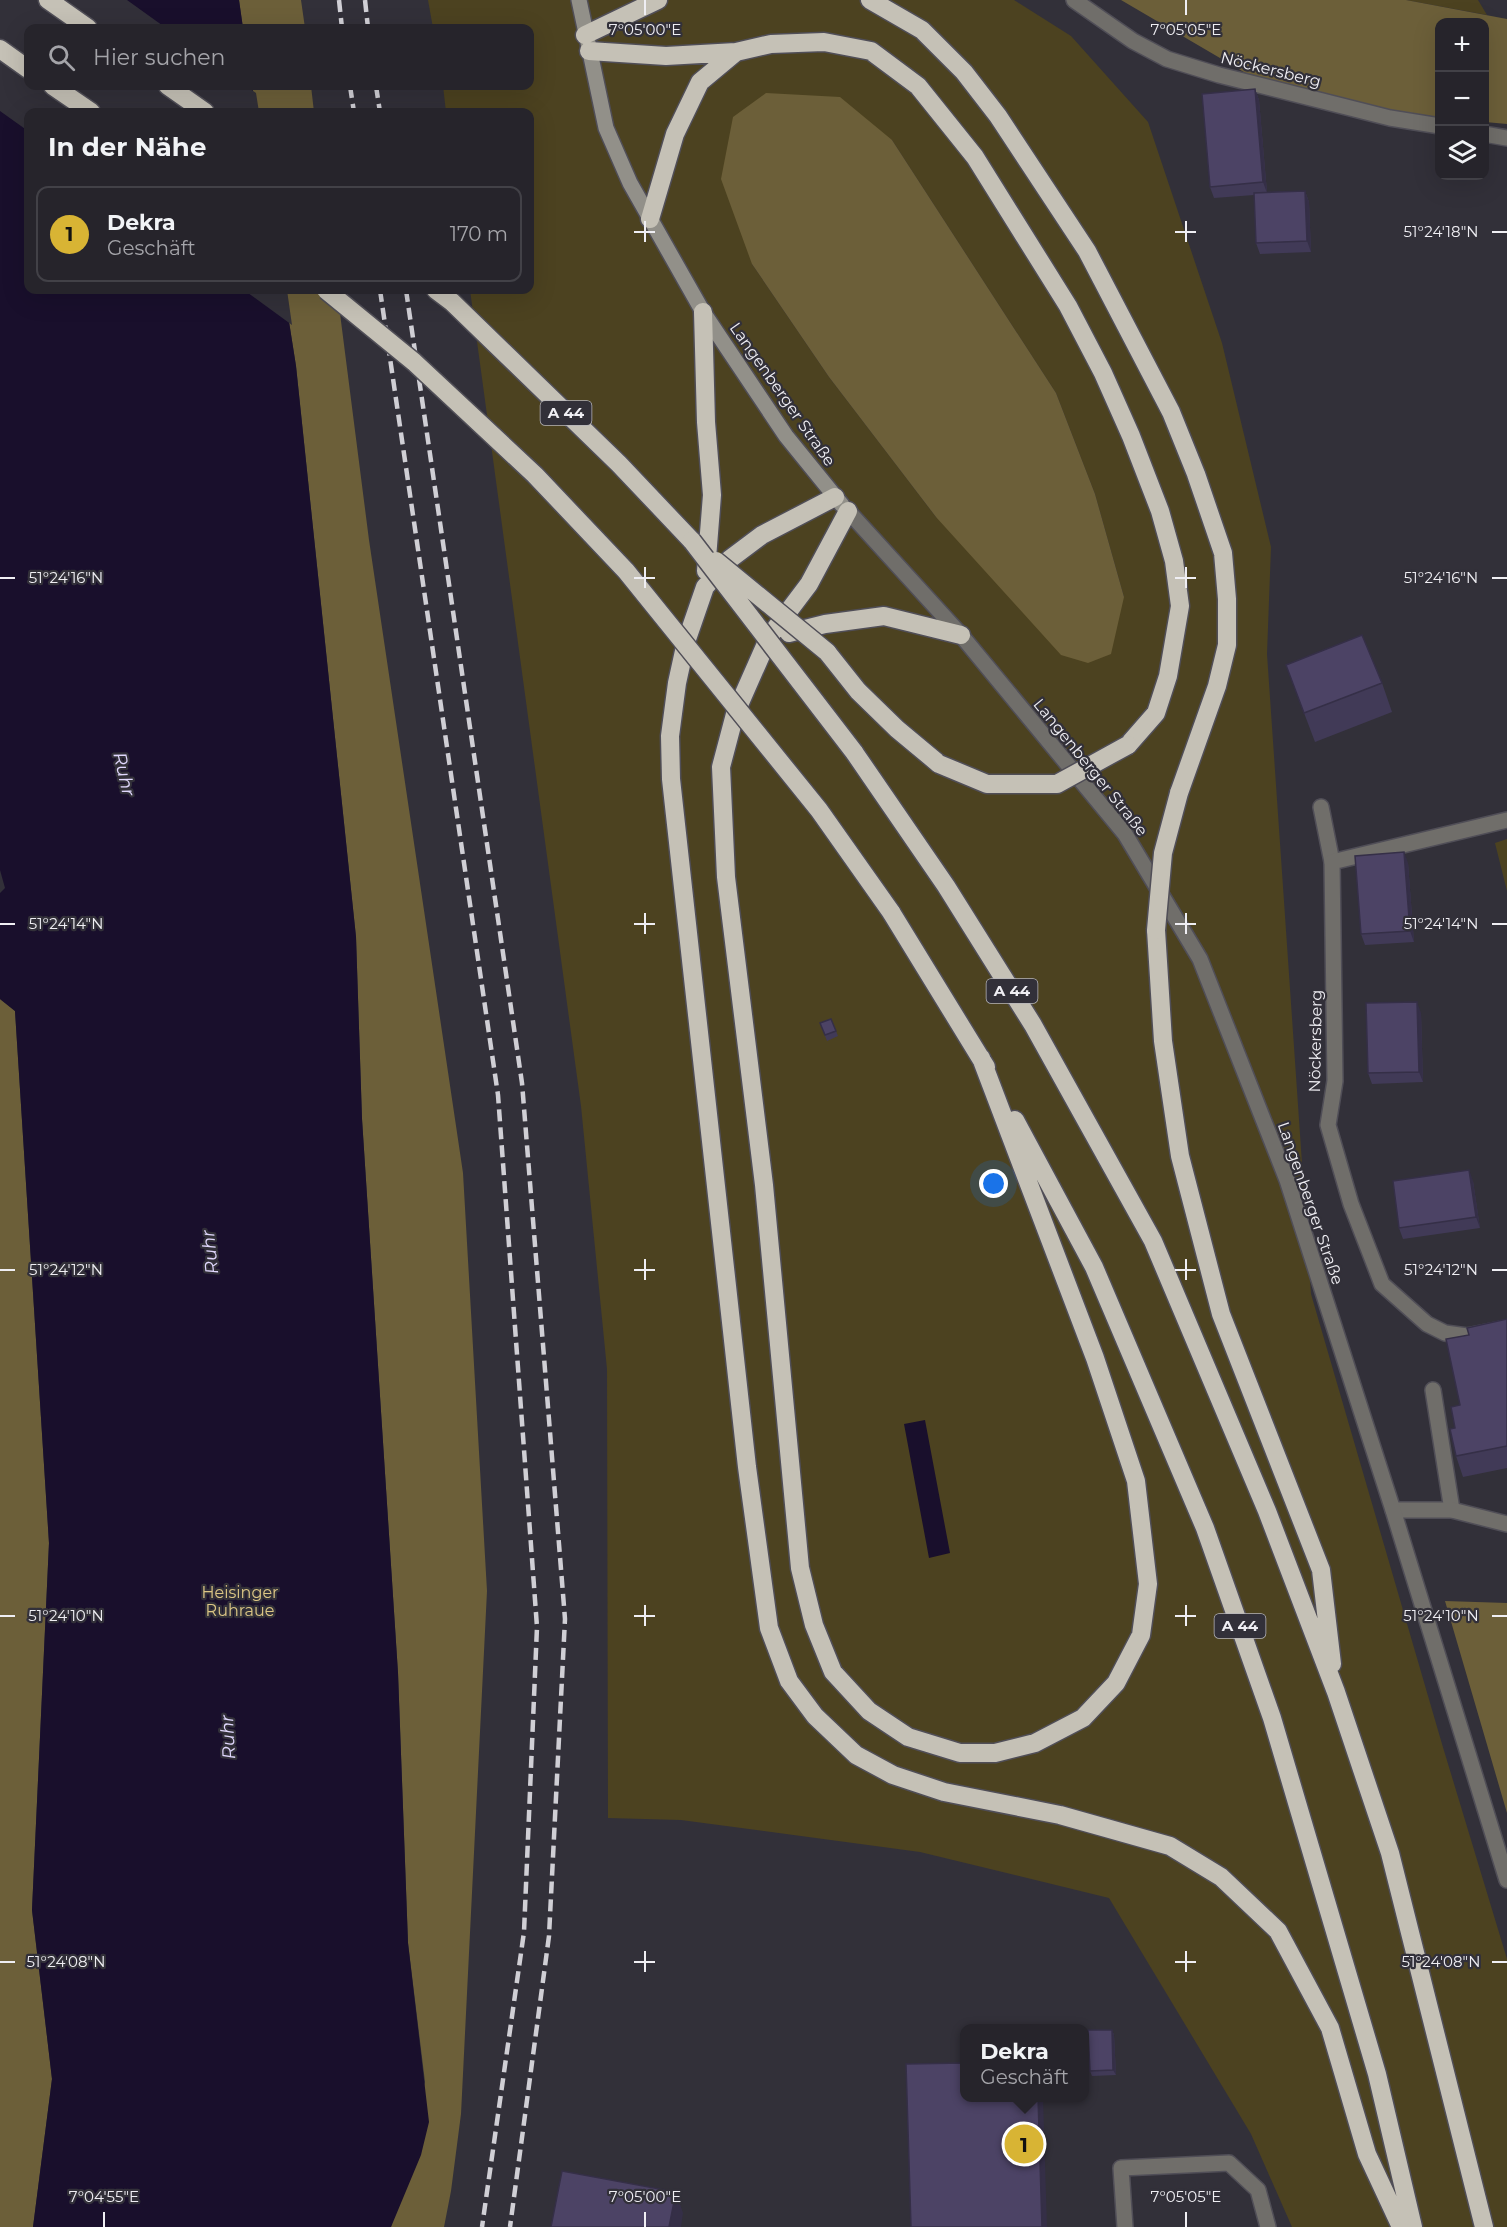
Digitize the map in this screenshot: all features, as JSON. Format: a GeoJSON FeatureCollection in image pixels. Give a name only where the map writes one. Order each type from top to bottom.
{"type":"FeatureCollection","features":[{"type":"Feature","properties":{"kind":"highway"},"geometry":{"type":"LineString","coordinates":[[48,0],[82,24]]}},
{"type":"Feature","properties":{"kind":"highway"},"geometry":{"type":"LineString","coordinates":[[587,43],[658,0]]}},
{"type":"Feature","properties":{"kind":"highway"},"geometry":{"type":"LineString","coordinates":[[870,0],[922,30],[964,72],[1010,135],[1087,251],[1171,412],[1196,474],[1223,553],[1227,599],[1227,645],[1217,686],[1179,793],[1163,853],[1156,930],[1163,1041],[1180,1156],[1221,1314],[1321,1570],[1336,1692]]}},
{"type":"Feature","properties":{"kind":"highway"},"geometry":{"type":"LineString","coordinates":[[587,43],[666,56],[736,52],[771,44],[824,42],[871,51],[918,86],[975,157],[1068,306],[1103,373],[1131,436],[1160,512],[1174,561],[1180,606],[1168,676],[1156,713],[1128,745],[1058,784],[987,784],[939,764],[858,692],[826,652],[692,541]]}},
{"type":"Feature","properties":{"kind":"highway"},"geometry":{"type":"LineString","coordinates":[[0,49],[24,66]]}},
{"type":"Feature","properties":{"kind":"highway"},"geometry":{"type":"LineString","coordinates":[[650,219],[675,134],[700,82],[736,52]]}},
{"type":"Feature","properties":{"kind":"highway"},"geometry":{"type":"LineString","coordinates":[[58,90],[85,108]]}},
{"type":"Feature","properties":{"kind":"highway"},"geometry":{"type":"LineString","coordinates":[[174,90],[200,108]]}},
{"type":"Feature","properties":{"kind":"highway","name":"A 44"},"geometry":{"type":"LineString","coordinates":[[331,294],[414,362],[535,475],[626,571],[819,810],[891,912],[981,1058],[1094,1267],[1205,1528],[1272,1718],[1377,2074],[1413,2227]]}},
{"type":"Feature","properties":{"kind":"highway","name":"A 44"},"geometry":{"type":"LineString","coordinates":[[441,294],[619,464],[692,541],[854,752],[946,886],[1033,1025],[1153,1241],[1267,1511],[1336,1692],[1390,1853],[1484,2227]]}},
{"type":"Feature","properties":{"kind":"highway"},"geometry":{"type":"LineString","coordinates":[[703,312],[706,422],[712,495],[705,587],[686,642],[677,683],[670,736],[671,779],[747,1467],[769,1628],[789,1681],[815,1716],[856,1755],[893,1775],[944,1792],[1060,1815],[1170,1846],[1221,1877],[1278,1931],[1330,2028],[1367,2154],[1401,2227]]}},
{"type":"Feature","properties":{"kind":"highway"},"geometry":{"type":"LineString","coordinates":[[705,587],[730,560],[762,535],[835,497]]}},
{"type":"Feature","properties":{"kind":"highway"},"geometry":{"type":"LineString","coordinates":[[848,512],[809,584],[769,637],[735,714],[721,767],[726,877],[764,1185],[800,1568],[814,1625],[833,1672],[869,1711],[908,1737],[960,1753],[995,1752],[1035,1743],[1083,1718],[1116,1683],[1141,1635],[1148,1584],[1136,1481],[1095,1358],[981,1058]]}},
{"type":"Feature","properties":{"kind":"highway"},"geometry":{"type":"LineString","coordinates":[[769,637],[825,624],[884,616],[960,635]]}},
{"type":"Feature","properties":{"kind":"main road","name":"Langenberger Straße"},"geometry":{"type":"LineString","coordinates":[[579,0],[606,128],[630,183],[703,312],[786,435],[848,512]]}},
{"type":"Feature","properties":{"kind":"street","name":"Nöckersberg"},"geometry":{"type":"LineString","coordinates":[[1074,0],[1133,41],[1167,59],[1219,75],[1390,118],[1435,125]]}},
{"type":"Feature","properties":{"kind":"street"},"geometry":{"type":"LineString","coordinates":[[1489,135],[1507,138]]}},
{"type":"Feature","properties":{"kind":"street","name":"Langenberger Straße"},"geometry":{"type":"LineString","coordinates":[[848,512],[960,635],[1125,834],[1200,959],[1287,1180],[1393,1510],[1507,1880]]}},
{"type":"Feature","properties":{"kind":"street","name":"Nöckersberg"},"geometry":{"type":"LineString","coordinates":[[1321,807],[1332,862],[1335,1081],[1328,1125],[1351,1204],[1382,1284],[1427,1324],[1445,1333],[1467,1336],[1507,1328]]}},
{"type":"Feature","properties":{"kind":"street"},"geometry":{"type":"LineString","coordinates":[[1332,862],[1507,820]]}},
{"type":"Feature","properties":{"kind":"street"},"geometry":{"type":"LineString","coordinates":[[1433,1390],[1452,1510]]}},
{"type":"Feature","properties":{"kind":"street"},"geometry":{"type":"LineString","coordinates":[[1393,1510],[1452,1510],[1507,1524]]}},
{"type":"Feature","properties":{"kind":"street"},"geometry":{"type":"LineString","coordinates":[[1125,2227],[1121,2168],[1229,2163],[1258,2190],[1269,2227]]}},
{"type":"Feature","properties":{"kind":"shaded area"},"geometry":{"type":"Polygon","coordinates":[[[239,0],[301,0],[304,24],[242,24],[239,0]]]}},
{"type":"Feature","properties":{"kind":"shaded area"},"geometry":{"type":"Polygon","coordinates":[[[428,0],[1014,0],[1071,36],[1148,122],[1222,343],[1271,547],[1267,654],[1311,1294],[1507,1959],[1507,2227],[1292,2227],[1251,2134],[1109,1898],[920,1852],[681,1820],[608,1818],[607,1369],[581,1106],[471,294],[534,294],[534,108],[446,108],[443,90],[534,90],[534,24],[432,24],[428,0]],[[892,140],[752,264],[829,377],[936,517],[1124,597],[1095,494],[1056,393],[892,140]]]}},
{"type":"Feature","properties":{"kind":"shaded area"},"geometry":{"type":"Polygon","coordinates":[[[1121,0],[1406,0],[1507,19],[1507,124],[1489,122],[1489,18],[1435,18],[1435,117],[1290,99],[1121,0]]]}},
{"type":"Feature","properties":{"kind":"shaded area"},"geometry":{"type":"Polygon","coordinates":[[[1406,0],[1478,0],[1487,15],[1406,0]]]}},
{"type":"Feature","properties":{"kind":"shaded area"},"geometry":{"type":"Polygon","coordinates":[[[253,90],[311,90],[314,108],[255,108],[253,90]]]}},
{"type":"Feature","properties":{"kind":"shaded area"},"geometry":{"type":"Polygon","coordinates":[[[766,93],[840,97],[892,140],[1056,393],[1095,494],[1124,597],[1111,654],[1088,663],[1061,655],[936,517],[829,377],[752,264],[721,179],[733,117],[766,93]]]}},
{"type":"Feature","properties":{"kind":"shaded area"},"geometry":{"type":"Polygon","coordinates":[[[285,294],[338,294],[369,540],[463,1173],[487,1591],[461,2114],[444,2227],[391,2227],[425,2082],[408,1943],[398,1673],[362,1119],[356,937],[296,366],[285,294]]]}},
{"type":"Feature","properties":{"kind":"shaded area"},"geometry":{"type":"Polygon","coordinates":[[[1507,839],[1507,891],[1495,843],[1507,839]]]}},
{"type":"Feature","properties":{"kind":"shaded area"},"geometry":{"type":"Polygon","coordinates":[[[0,999],[15,1011],[49,1543],[32,1910],[52,2079],[33,2227],[0,2227],[0,999]]]}},
{"type":"Feature","properties":{"kind":"shaded area"},"geometry":{"type":"Polygon","coordinates":[[[1445,1601],[1507,1603],[1507,1813],[1445,1601]]]}},
{"type":"Feature","properties":{"kind":"water","name":"Heisinger Ruhraue"},"geometry":{"type":"Polygon","coordinates":[[[0,0],[239,0],[242,24],[24,24],[24,90],[253,90],[255,108],[24,108],[24,294],[285,294],[296,366],[356,937],[362,1119],[398,1673],[408,1943],[429,2122],[421,2155],[391,2227],[33,2227],[52,2079],[32,1910],[49,1543],[15,1011],[0,999],[0,893],[5,888],[0,870],[0,0]]]}},
{"type":"Feature","properties":{"kind":"water"},"geometry":{"type":"Polygon","coordinates":[[[925,1420],[950,1553],[929,1558],[904,1424],[925,1420]]]}},
{"type":"Feature","properties":{"kind":"pier"},"geometry":{"type":"Polygon","coordinates":[[[0,0],[127,0],[160,24],[24,24],[24,90],[252,90],[256,93],[258,108],[24,108],[24,128],[0,111],[0,0]]]}},
{"type":"Feature","properties":{"kind":"pier"},"geometry":{"type":"Polygon","coordinates":[[[249,294],[288,294],[292,325],[249,294]]]}},
{"type":"Feature","properties":{"kind":"building"},"geometry":{"type":"Polygon","coordinates":[[[1255,89],[1263,182],[1210,187],[1202,94],[1255,89]]]}},
{"type":"Feature","properties":{"kind":"building"},"geometry":{"type":"Polygon","coordinates":[[[1305,191],[1307,241],[1256,243],[1254,193],[1305,191]]]}},
{"type":"Feature","properties":{"kind":"building"},"geometry":{"type":"Polygon","coordinates":[[[1362,635],[1382,683],[1304,713],[1286,665],[1362,635]]]}},
{"type":"Feature","properties":{"kind":"building"},"geometry":{"type":"Polygon","coordinates":[[[1404,852],[1410,931],[1361,934],[1355,856],[1404,852]]]}},
{"type":"Feature","properties":{"kind":"building"},"geometry":{"type":"Polygon","coordinates":[[[1417,1002],[1419,1072],[1368,1073],[1366,1003],[1417,1002]]]}},
{"type":"Feature","properties":{"kind":"building"},"geometry":{"type":"Polygon","coordinates":[[[831,1019],[836,1031],[825,1035],[820,1023],[831,1019]]]}},
{"type":"Feature","properties":{"kind":"building"},"geometry":{"type":"Polygon","coordinates":[[[1469,1170],[1476,1217],[1399,1228],[1393,1181],[1469,1170]]]}},
{"type":"Feature","properties":{"kind":"building"},"geometry":{"type":"Polygon","coordinates":[[[1507,1319],[1507,1446],[1456,1456],[1450,1429],[1455,1428],[1451,1407],[1460,1405],[1446,1339],[1469,1335],[1467,1328],[1507,1319]]]}},
{"type":"Feature","properties":{"kind":"building"},"geometry":{"type":"Polygon","coordinates":[[[1089,2030],[1112,2030],[1113,2070],[1090,2071],[1089,2030]]]}},
{"type":"Feature","properties":{"kind":"building"},"geometry":{"type":"Polygon","coordinates":[[[960,2063],[960,2102],[1038,2102],[1042,2227],[911,2227],[906,2064],[960,2063]]]}},
{"type":"Feature","properties":{"kind":"building"},"geometry":{"type":"Polygon","coordinates":[[[562,2171],[676,2192],[669,2227],[551,2227],[562,2171]]]}},
{"type":"Feature","properties":{"kind":"railway"},"geometry":{"type":"LineString","coordinates":[[339,0],[342,24]]}},
{"type":"Feature","properties":{"kind":"railway"},"geometry":{"type":"LineString","coordinates":[[365,0],[368,24]]}},
{"type":"Feature","properties":{"kind":"railway"},"geometry":{"type":"LineString","coordinates":[[351,90],[353,108]]}},
{"type":"Feature","properties":{"kind":"railway"},"geometry":{"type":"LineString","coordinates":[[377,90],[379,108]]}},
{"type":"Feature","properties":{"kind":"railway"},"geometry":{"type":"LineString","coordinates":[[381,294],[498,1095],[537,1627],[524,1932],[482,2227]]}},
{"type":"Feature","properties":{"kind":"railway"},"geometry":{"type":"LineString","coordinates":[[407,294],[522,1083],[565,1619],[549,1936],[510,2227]]}},
{"type":"Feature","properties":{"kind":"place","name":"Dekra"},"geometry":{"type":"Point","coordinates":[1024,2144]}},
{"type":"Feature","properties":{"kind":"water label","name":"Ruhr"},"geometry":{"type":"Point","coordinates":[124,774]}},
{"type":"Feature","properties":{"kind":"water label","name":"Ruhr"},"geometry":{"type":"Point","coordinates":[210,1252]}},
{"type":"Feature","properties":{"kind":"water label","name":"Ruhr"},"geometry":{"type":"Point","coordinates":[228,1737]}}]}
